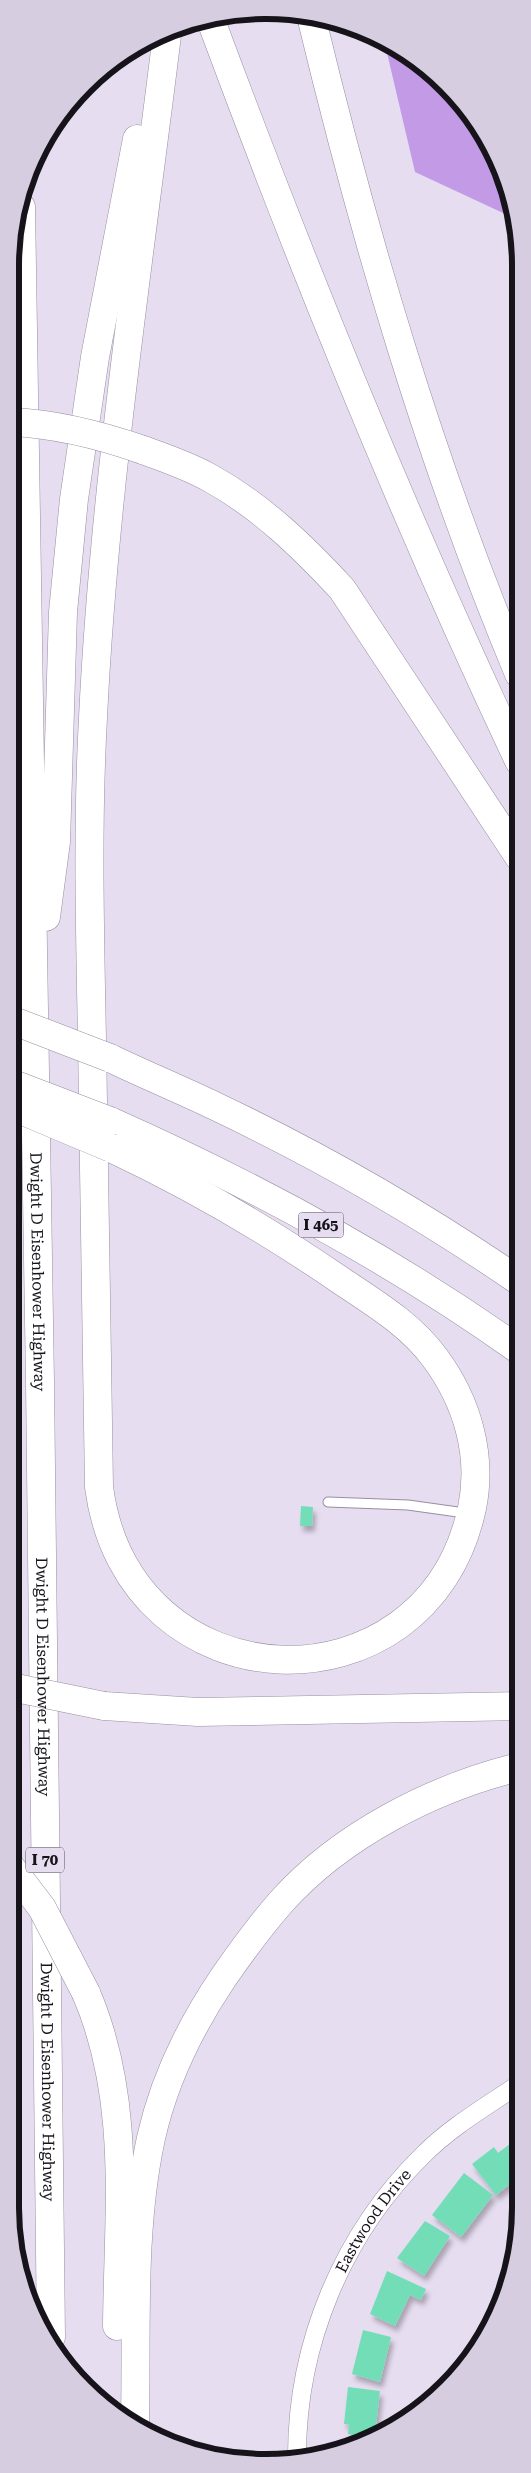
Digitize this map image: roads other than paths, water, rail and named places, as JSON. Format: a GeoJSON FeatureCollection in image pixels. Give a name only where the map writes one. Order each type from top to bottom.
{"type":"FeatureCollection","features":[{"type":"Feature","properties":{"kind":"highway"},"geometry":{"type":"LineString","coordinates":[[313,23],[362,217],[411,377],[436,456],[512,656]]}},
{"type":"Feature","properties":{"kind":"highway"},"geometry":{"type":"LineString","coordinates":[[212,24],[276,194],[395,487],[442,596],[512,746]]}},
{"type":"Feature","properties":{"kind":"highway"},"geometry":{"type":"LineString","coordinates":[[19,1109],[111,1148],[210,1199],[288,1245],[367,1298],[420,1340],[446,1373],[468,1423],[475,1458],[474,1498],[454,1562],[424,1602],[397,1626],[374,1640],[347,1651],[311,1658],[285,1659],[246,1656],[209,1645],[191,1635],[156,1609],[128,1573],[116,1551],[103,1515],[99,1486],[90,913],[89,836],[92,723],[97,638],[112,480],[128,334],[166,40]]}},
{"type":"Feature","properties":{"kind":"highway"},"geometry":{"type":"LineString","coordinates":[[34,1002],[56,842],[63,612],[74,499],[95,357],[156,44]]}},
{"type":"Feature","properties":{"kind":"highway","name":"Dwight D Eisenhower Highway"},"geometry":{"type":"LineString","coordinates":[[21,230],[34,1002],[51,2329]]}},
{"type":"Feature","properties":{"kind":"highway"},"geometry":{"type":"LineString","coordinates":[[19,423],[39,424],[88,433],[143,450],[209,477],[276,524],[317,562],[342,590],[512,846]]}},
{"type":"Feature","properties":{"kind":"highway"},"geometry":{"type":"LineString","coordinates":[[19,1023],[110,1058],[217,1107],[362,1183],[433,1224],[512,1276]]}},
{"type":"Feature","properties":{"kind":"highway","name":"I 465"},"geometry":{"type":"LineString","coordinates":[[19,1085],[110,1121],[208,1166],[326,1228],[472,1316],[512,1345]]}},
{"type":"Feature","properties":{"kind":"highway"},"geometry":{"type":"LineString","coordinates":[[19,1689],[104,1706],[198,1712],[512,1706]]}},
{"type":"Feature","properties":{"kind":"highway"},"geometry":{"type":"LineString","coordinates":[[135,2417],[137,2258],[142,2193],[151,2136],[165,2090],[179,2054],[201,2011],[241,1951],[282,1901],[330,1858],[366,1833],[421,1802],[489,1775],[512,1769]]}},
{"type":"Feature","properties":{"kind":"highway"},"geometry":{"type":"LineString","coordinates":[[19,1878],[42,1908],[86,1993],[105,2044],[112,2074],[117,2111],[119,2158],[117,2405]]}},
{"type":"Feature","properties":{"kind":"street","name":"Eastwood Drive"},"geometry":{"type":"LineString","coordinates":[[297,2452],[300,2404],[308,2356],[325,2303],[360,2235],[389,2194],[424,2154],[454,2129],[512,2089]]}},
{"type":"Feature","properties":{"kind":"lane"},"geometry":{"type":"LineString","coordinates":[[328,1502],[408,1505],[470,1514]]}}]}
